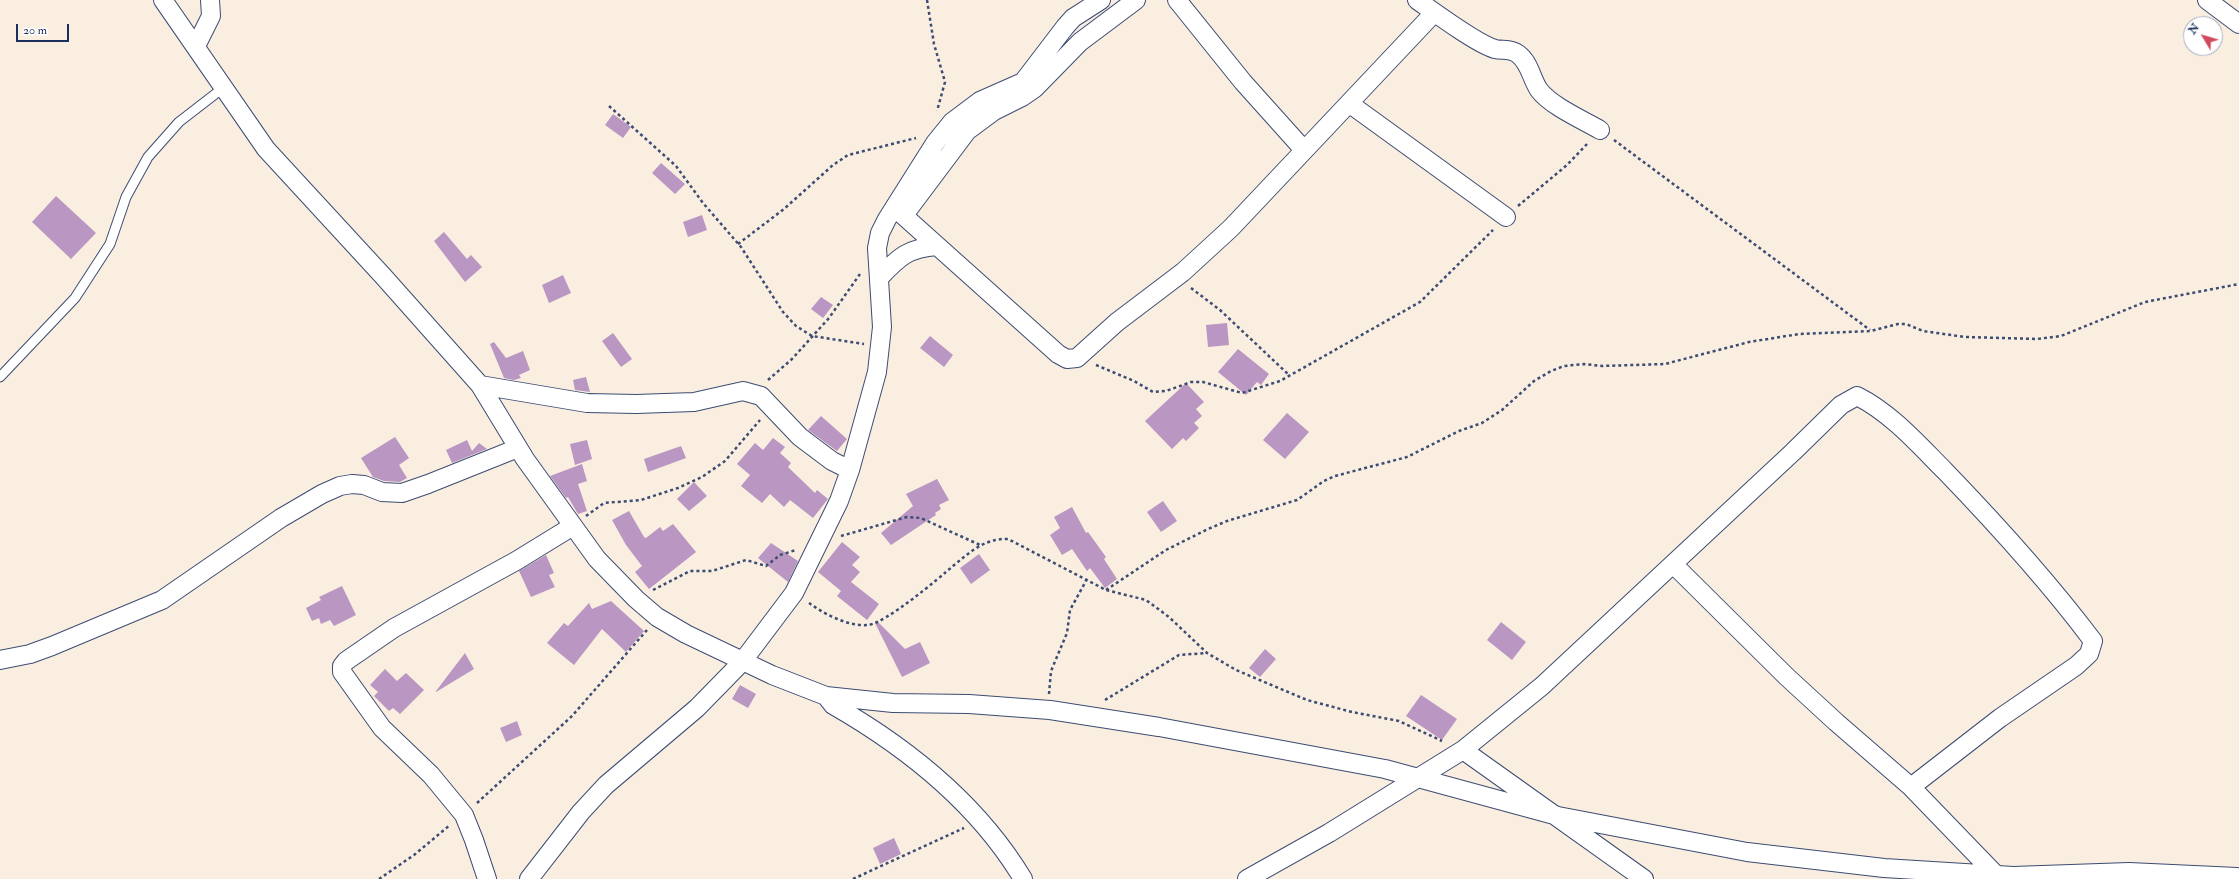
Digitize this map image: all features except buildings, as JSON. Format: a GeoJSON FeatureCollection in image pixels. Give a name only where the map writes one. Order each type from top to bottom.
{"type":"FeatureCollection","features":[{"type":"Feature","properties":{"kind":"street"},"geometry":{"type":"LineString","coordinates":[[162,0],[196,46],[223,88],[266,149],[288,175],[383,276],[480,385],[518,448],[597,559],[636,599],[658,617],[686,634],[742,662],[826,696],[893,703],[969,704],[1083,714],[1385,769],[1558,816],[1747,852],[1884,868],[2008,877],[2129,872],[2237,877]]}},
{"type":"Feature","properties":{"kind":"street"},"geometry":{"type":"LineString","coordinates":[[196,46],[210,16],[210,0]]}},
{"type":"Feature","properties":{"kind":"street"},"geometry":{"type":"LineString","coordinates":[[899,212],[934,143],[952,122],[980,101],[1023,82],[1073,18],[1101,0]]}},
{"type":"Feature","properties":{"kind":"street"},"geometry":{"type":"LineString","coordinates":[[529,879],[581,812],[606,785],[697,708],[742,662],[794,593],[839,501],[850,470],[877,372],[882,326],[877,248],[880,233],[967,132],[994,111],[1022,97],[1035,88],[1080,42],[1136,0]]}},
{"type":"Feature","properties":{"kind":"street"},"geometry":{"type":"LineString","coordinates":[[1177,0],[1243,82],[1304,150]]}},
{"type":"Feature","properties":{"kind":"street"},"geometry":{"type":"LineString","coordinates":[[1418,0],[1434,12],[1488,46],[1495,49],[1512,50],[1519,54],[1526,62],[1536,84],[1545,96],[1600,130]]}},
{"type":"Feature","properties":{"kind":"street"},"geometry":{"type":"LineString","coordinates":[[2207,0],[2239,24]]}},
{"type":"Feature","properties":{"kind":"street"},"geometry":{"type":"LineString","coordinates":[[899,212],[1058,354],[1067,359],[1077,358],[1117,322],[1176,276],[1231,228],[1304,150],[1350,104],[1434,12]]}},
{"type":"Feature","properties":{"kind":"street"},"geometry":{"type":"LineString","coordinates":[[1350,104],[1506,217]]}},
{"type":"Feature","properties":{"kind":"street"},"geometry":{"type":"LineString","coordinates":[[880,278],[905,254],[919,247],[937,246]]}},
{"type":"Feature","properties":{"kind":"street"},"geometry":{"type":"LineString","coordinates":[[480,385],[587,403],[629,404],[694,402],[743,391],[761,396],[800,437],[832,461],[850,470]]}},
{"type":"Feature","properties":{"kind":"street"},"geometry":{"type":"LineString","coordinates":[[1247,879],[1419,778],[1463,750],[1542,686],[1674,564],[1841,404],[1857,396],[1874,404],[1912,438],[1991,519],[2093,641],[2089,654],[2076,666],[2000,718],[1911,787]]}},
{"type":"Feature","properties":{"kind":"street"},"geometry":{"type":"LineString","coordinates":[[0,660],[30,654],[52,646],[162,600],[281,518],[322,494],[340,486],[358,485],[382,492],[402,492],[450,476],[518,448]]}},
{"type":"Feature","properties":{"kind":"street"},"geometry":{"type":"LineString","coordinates":[[487,879],[464,815],[431,775],[382,728],[342,672],[342,666],[346,661],[394,628],[516,561],[573,526]]}},
{"type":"Feature","properties":{"kind":"street"},"geometry":{"type":"LineString","coordinates":[[1674,564],[1793,682],[1836,722],[1911,787],[2008,877]]}},
{"type":"Feature","properties":{"kind":"street"},"geometry":{"type":"LineString","coordinates":[[826,696],[833,705],[861,722],[919,764],[951,790],[980,819],[1023,879]]}},
{"type":"Feature","properties":{"kind":"street"},"geometry":{"type":"LineString","coordinates":[[1463,750],[1558,816],[1644,879]]}},
{"type":"Feature","properties":{"kind":"lane"},"geometry":{"type":"LineString","coordinates":[[0,377],[75,298],[110,244],[126,197],[148,157],[179,122],[223,88]]}},
{"type":"Feature","properties":{"kind":"path"},"geometry":{"type":"LineString","coordinates":[[927,0],[934,44],[945,82],[935,116]]}},
{"type":"Feature","properties":{"kind":"path"},"geometry":{"type":"LineString","coordinates":[[609,106],[676,166],[703,204],[738,244],[783,312],[796,326],[812,336],[854,344],[880,345]]}},
{"type":"Feature","properties":{"kind":"path"},"geometry":{"type":"LineString","coordinates":[[1077,358],[1105,367],[1153,392],[1166,391],[1191,382],[1203,382],[1242,393],[1280,381],[1420,302],[1506,217],[1567,165],[1600,130],[1871,331]]}},
{"type":"Feature","properties":{"kind":"path"},"geometry":{"type":"LineString","coordinates":[[738,244],[784,209],[833,165],[848,155],[932,133],[934,143]]}},
{"type":"Feature","properties":{"kind":"path"},"geometry":{"type":"LineString","coordinates":[[743,391],[771,378],[792,360],[829,318],[877,248]]}},
{"type":"Feature","properties":{"kind":"path"},"geometry":{"type":"LineString","coordinates":[[1176,276],[1220,310],[1290,375]]}},
{"type":"Feature","properties":{"kind":"path"},"geometry":{"type":"LineString","coordinates":[[1106,590],[1166,550],[1227,520],[1297,500],[1324,481],[1335,476],[1407,457],[1459,431],[1482,422],[1502,410],[1534,381],[1551,371],[1564,366],[1584,364],[1602,366],[1665,364],[1749,342],[1799,334],[1871,331],[1906,324],[1923,331],[1965,337],[2037,339],[2061,336],[2145,302],[2239,284]]}},
{"type":"Feature","properties":{"kind":"path"},"geometry":{"type":"LineString","coordinates":[[573,526],[604,503],[641,500],[678,488],[702,477],[725,461],[753,427],[773,408]]}},
{"type":"Feature","properties":{"kind":"path"},"geometry":{"type":"LineString","coordinates":[[636,599],[690,571],[712,572],[746,560],[766,566],[773,559],[792,550],[818,544],[907,517],[926,520],[980,545]]}},
{"type":"Feature","properties":{"kind":"path"},"geometry":{"type":"LineString","coordinates":[[794,593],[812,605],[838,618],[857,624],[869,625],[885,617],[908,602],[980,545],[997,539],[1008,539],[1106,590],[1137,597],[1151,604],[1169,617],[1207,653],[1236,670],[1307,700],[1399,721],[1463,750]]}},
{"type":"Feature","properties":{"kind":"path"},"geometry":{"type":"LineString","coordinates":[[1050,710],[1049,686],[1051,670],[1067,633],[1070,610],[1087,580]]}},
{"type":"Feature","properties":{"kind":"path"},"geometry":{"type":"LineString","coordinates":[[379,879],[414,855],[464,815],[572,716],[658,617]]}},
{"type":"Feature","properties":{"kind":"path"},"geometry":{"type":"LineString","coordinates":[[1083,714],[1178,655],[1207,653]]}},
{"type":"Feature","properties":{"kind":"path"},"geometry":{"type":"LineString","coordinates":[[854,879],[936,842],[980,819]]}}]}
